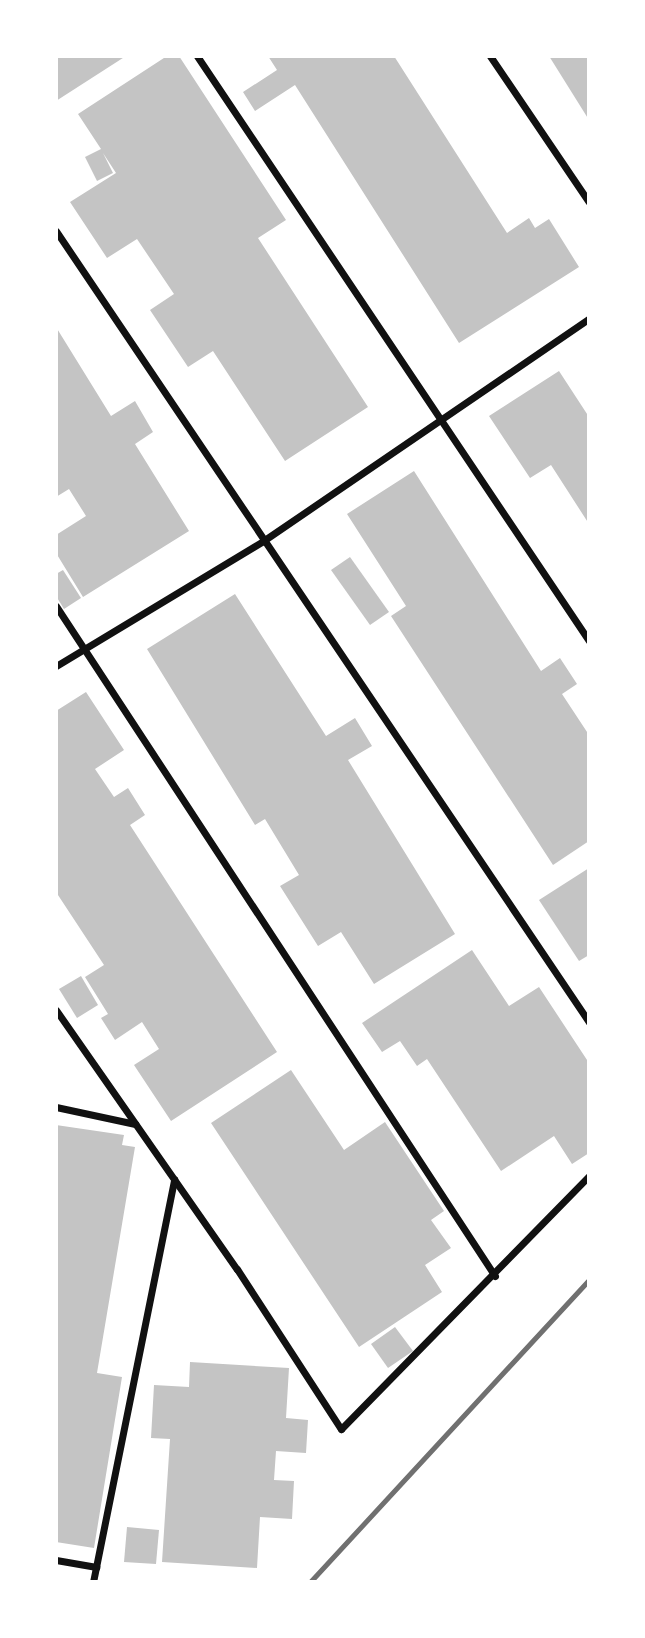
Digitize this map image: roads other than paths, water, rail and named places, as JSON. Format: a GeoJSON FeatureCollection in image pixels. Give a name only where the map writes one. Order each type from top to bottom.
{"type":"FeatureCollection","features":[{"type":"Feature","properties":{"kind":"street"},"geometry":{"type":"LineString","coordinates":[[197,56],[589,641]]}},
{"type":"Feature","properties":{"kind":"street"},"geometry":{"type":"LineString","coordinates":[[490,56],[589,202]]}},
{"type":"Feature","properties":{"kind":"street"},"geometry":{"type":"LineString","coordinates":[[56,231],[262,541],[589,1022]]}},
{"type":"Feature","properties":{"kind":"street"},"geometry":{"type":"LineString","coordinates":[[56,666],[262,541],[589,319]]}},
{"type":"Feature","properties":{"kind":"street"},"geometry":{"type":"LineString","coordinates":[[56,606],[495,1276]]}},
{"type":"Feature","properties":{"kind":"street"},"geometry":{"type":"LineString","coordinates":[[56,1010],[174,1179],[341,1429],[495,1276],[589,1176]]}},
{"type":"Feature","properties":{"kind":"street"},"geometry":{"type":"LineString","coordinates":[[56,1107],[136,1125]]}},
{"type":"Feature","properties":{"kind":"street"},"geometry":{"type":"LineString","coordinates":[[93,1582],[174,1179]]}},
{"type":"Feature","properties":{"kind":"street"},"geometry":{"type":"LineString","coordinates":[[56,1560],[96,1567]]}},
{"type":"Feature","properties":{"kind":"railway"},"geometry":{"type":"LineString","coordinates":[[310,1582],[589,1280]]}}]}
